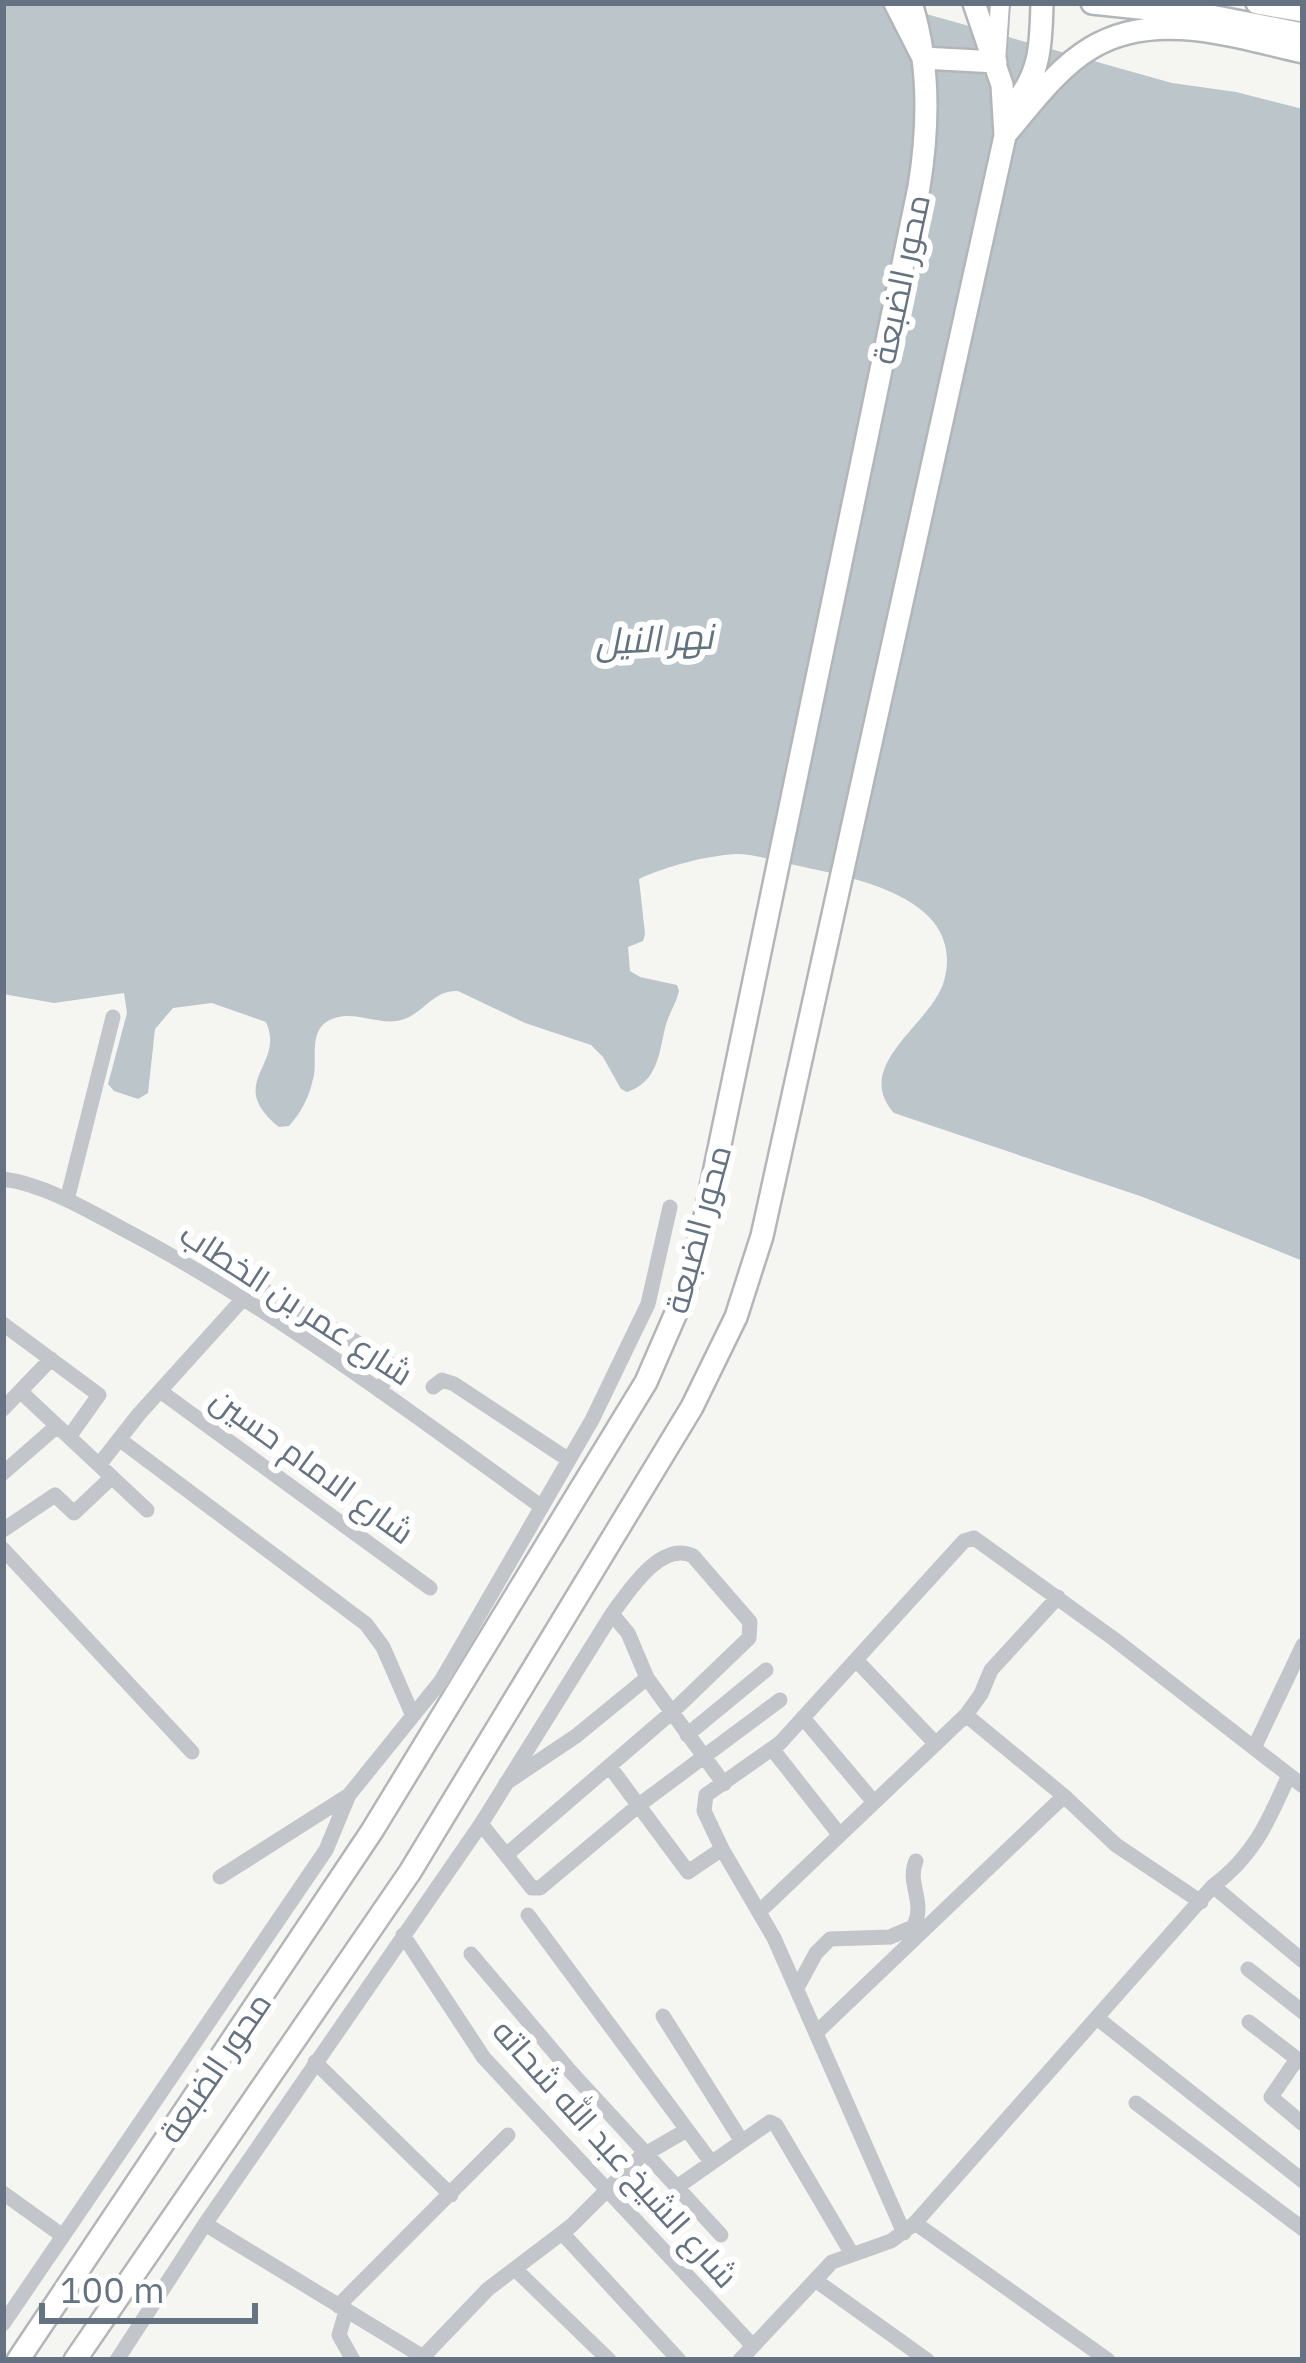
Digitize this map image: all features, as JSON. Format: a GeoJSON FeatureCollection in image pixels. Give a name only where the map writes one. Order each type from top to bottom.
{"type":"FeatureCollection","features":[{"type":"Feature","properties":{"kind":"highway"},"geometry":{"type":"LineString","coordinates":[[895,3],[922,58],[996,62]]}},
{"type":"Feature","properties":{"kind":"highway","name":"محور الضبعة"},"geometry":{"type":"LineString","coordinates":[[18,2360],[372,1831],[646,1382],[686,1290],[704,1226],[919,188],[926,132],[922,58],[910,3]]}},
{"type":"Feature","properties":{"kind":"highway"},"geometry":{"type":"LineString","coordinates":[[974,3],[996,62],[1005,125]]}},
{"type":"Feature","properties":{"kind":"highway"},"geometry":{"type":"LineString","coordinates":[[1005,125],[1036,73],[1042,3]]}},
{"type":"Feature","properties":{"kind":"highway"},"geometry":{"type":"LineString","coordinates":[[1092,3],[1206,15],[1303,34]]}},
{"type":"Feature","properties":{"kind":"highway"},"geometry":{"type":"LineString","coordinates":[[1257,3],[1303,10]]}},
{"type":"Feature","properties":{"kind":"highway"},"geometry":{"type":"LineString","coordinates":[[1005,125],[1071,63],[1130,32],[1153,28],[1203,32],[1303,52]]}},
{"type":"Feature","properties":{"kind":"highway","name":"محور الضبعة"},"geometry":{"type":"LineString","coordinates":[[75,2360],[410,1872],[692,1407],[736,1317],[767,1213],[1005,125]]}},
{"type":"Feature","properties":{"kind":"main road"},"geometry":{"type":"LineString","coordinates":[[996,62],[1000,3]]}},
{"type":"Feature","properties":{"kind":"street"},"geometry":{"type":"LineString","coordinates":[[67,1200],[113,1017]]}},
{"type":"Feature","properties":{"kind":"street","name":"شارع عمر بن الخطاب"},"geometry":{"type":"LineString","coordinates":[[3,1179],[67,1200],[151,1243],[380,1391],[542,1507]]}},
{"type":"Feature","properties":{"kind":"street"},"geometry":{"type":"LineString","coordinates":[[3,2324],[326,1850],[349,1795],[441,1682],[569,1460],[647,1304],[670,1207]]}},
{"type":"Feature","properties":{"kind":"street"},"geometry":{"type":"LineString","coordinates":[[203,1247],[290,1308],[388,1362],[391,1369],[380,1391]]}},
{"type":"Feature","properties":{"kind":"street"},"geometry":{"type":"LineString","coordinates":[[3,1530],[55,1495],[74,1513],[105,1471],[119,1438],[242,1300]]}},
{"type":"Feature","properties":{"kind":"street"},"geometry":{"type":"LineString","coordinates":[[3,1474],[63,1431],[99,1395],[6,1330]]}},
{"type":"Feature","properties":{"kind":"street"},"geometry":{"type":"LineString","coordinates":[[3,1408],[51,1359]]}},
{"type":"Feature","properties":{"kind":"street"},"geometry":{"type":"LineString","coordinates":[[433,1387],[442,1380],[454,1384],[569,1460]]}},
{"type":"Feature","properties":{"kind":"street","name":"شارع الامام حسين"},"geometry":{"type":"LineString","coordinates":[[160,1391],[430,1588]]}},
{"type":"Feature","properties":{"kind":"street"},"geometry":{"type":"LineString","coordinates":[[21,1392],[147,1510]]}},
{"type":"Feature","properties":{"kind":"street"},"geometry":{"type":"LineString","coordinates":[[119,1438],[366,1624],[383,1647],[413,1716]]}},
{"type":"Feature","properties":{"kind":"street"},"geometry":{"type":"LineString","coordinates":[[740,2360],[832,2262],[892,2241],[910,2228],[1214,1886],[1247,1858],[1296,1781],[983,1541],[969,1538],[804,1719],[773,1750],[706,1795],[703,1805],[797,1988],[910,2228],[1108,2360]]}},
{"type":"Feature","properties":{"kind":"street"},"geometry":{"type":"LineString","coordinates":[[3,1550],[192,1752]]}},
{"type":"Feature","properties":{"kind":"street"},"geometry":{"type":"LineString","coordinates":[[117,2360],[315,2062],[481,1824],[612,1614],[666,1556],[687,1552],[750,1622],[748,1638],[671,1713],[506,1855]]}},
{"type":"Feature","properties":{"kind":"street"},"geometry":{"type":"LineString","coordinates":[[759,1912],[966,1715],[991,1670],[1058,1598]]}},
{"type":"Feature","properties":{"kind":"street"},"geometry":{"type":"LineString","coordinates":[[612,1614],[628,1633],[647,1678],[724,1784]]}},
{"type":"Feature","properties":{"kind":"street"},"geometry":{"type":"LineString","coordinates":[[1254,1748],[1303,1645]]}},
{"type":"Feature","properties":{"kind":"street"},"geometry":{"type":"LineString","coordinates":[[857,1661],[936,1744]]}},
{"type":"Feature","properties":{"kind":"street"},"geometry":{"type":"LineString","coordinates":[[687,1735],[766,1670]]}},
{"type":"Feature","properties":{"kind":"street"},"geometry":{"type":"LineString","coordinates":[[503,1785],[552,1754],[647,1678]]}},
{"type":"Feature","properties":{"kind":"street"},"geometry":{"type":"LineString","coordinates":[[481,1824],[532,1888],[540,1888],[639,1805],[780,1700]]}},
{"type":"Feature","properties":{"kind":"street"},"geometry":{"type":"LineString","coordinates":[[966,1715],[1116,1845],[1201,1901]]}},
{"type":"Feature","properties":{"kind":"street"},"geometry":{"type":"LineString","coordinates":[[804,1719],[873,1801]]}},
{"type":"Feature","properties":{"kind":"street"},"geometry":{"type":"LineString","coordinates":[[773,1750],[839,1834]]}},
{"type":"Feature","properties":{"kind":"street"},"geometry":{"type":"LineString","coordinates":[[610,1767],[690,1873],[722,1849]]}},
{"type":"Feature","properties":{"kind":"street"},"geometry":{"type":"LineString","coordinates":[[220,1877],[349,1795]]}},
{"type":"Feature","properties":{"kind":"street"},"geometry":{"type":"LineString","coordinates":[[816,2032],[1064,1796]]}},
{"type":"Feature","properties":{"kind":"street"},"geometry":{"type":"LineString","coordinates":[[797,1988],[816,1953],[830,1939],[890,1937],[913,1927],[920,1913],[912,1871],[916,1861]]}},
{"type":"Feature","properties":{"kind":"street"},"geometry":{"type":"LineString","coordinates":[[1214,1886],[1303,1960]]}},
{"type":"Feature","properties":{"kind":"street"},"geometry":{"type":"LineString","coordinates":[[529,1915],[710,2162]]}},
{"type":"Feature","properties":{"kind":"street","name":"شارع الشيخ عبد الله شحاته"},"geometry":{"type":"LineString","coordinates":[[403,1935],[484,2058],[753,2346]]}},
{"type":"Feature","properties":{"kind":"street"},"geometry":{"type":"LineString","coordinates":[[471,1954],[571,2072],[721,2235]]}},
{"type":"Feature","properties":{"kind":"street"},"geometry":{"type":"LineString","coordinates":[[1248,1969],[1303,2012]]}},
{"type":"Feature","properties":{"kind":"street"},"geometry":{"type":"LineString","coordinates":[[663,2016],[741,2140]]}},
{"type":"Feature","properties":{"kind":"street"},"geometry":{"type":"LineString","coordinates":[[1097,2018],[1303,2181]]}},
{"type":"Feature","properties":{"kind":"street"},"geometry":{"type":"LineString","coordinates":[[1249,2022],[1300,2062],[1271,2097],[1303,2124]]}},
{"type":"Feature","properties":{"kind":"street"},"geometry":{"type":"LineString","coordinates":[[315,2062],[451,2195]]}},
{"type":"Feature","properties":{"kind":"street"},"geometry":{"type":"LineString","coordinates":[[1136,2103],[1303,2229]]}},
{"type":"Feature","properties":{"kind":"street"},"geometry":{"type":"LineString","coordinates":[[676,2187],[766,2122],[776,2125],[852,2254]]}},
{"type":"Feature","properties":{"kind":"street"},"geometry":{"type":"LineString","coordinates":[[205,2224],[423,2359],[488,2289],[562,2233],[646,2154],[687,2130]]}},
{"type":"Feature","properties":{"kind":"street"},"geometry":{"type":"LineString","coordinates":[[353,2360],[338,2335],[342,2308],[508,2135]]}},
{"type":"Feature","properties":{"kind":"street"},"geometry":{"type":"LineString","coordinates":[[3,2193],[63,2236]]}},
{"type":"Feature","properties":{"kind":"street"},"geometry":{"type":"LineString","coordinates":[[562,2233],[679,2360]]}},
{"type":"Feature","properties":{"kind":"street"},"geometry":{"type":"LineString","coordinates":[[516,2270],[609,2360]]}},
{"type":"Feature","properties":{"kind":"street"},"geometry":{"type":"LineString","coordinates":[[815,2280],[927,2360]]}},
{"type":"Feature","properties":{"kind":"water","name":"نهر النيل"},"geometry":{"type":"Polygon","coordinates":[[[3,3],[887,3],[1172,83],[1236,92],[1303,109],[1303,1261],[1143,1197],[894,1113],[883,1095],[882,1078],[898,1045],[937,997],[944,981],[947,953],[939,930],[923,911],[876,886],[760,857],[712,857],[639,879],[645,934],[643,941],[628,947],[630,971],[677,985],[679,991],[651,1074],[627,1092],[591,1045],[525,1023],[458,991],[435,998],[401,1020],[343,1016],[326,1022],[317,1034],[314,1075],[305,1103],[289,1126],[279,1127],[257,1098],[256,1086],[269,1051],[266,1022],[212,1003],[173,1008],[155,1029],[148,1093],[138,1099],[108,1084],[127,1013],[124,993],[54,1003],[3,994],[3,3]]]}}]}
